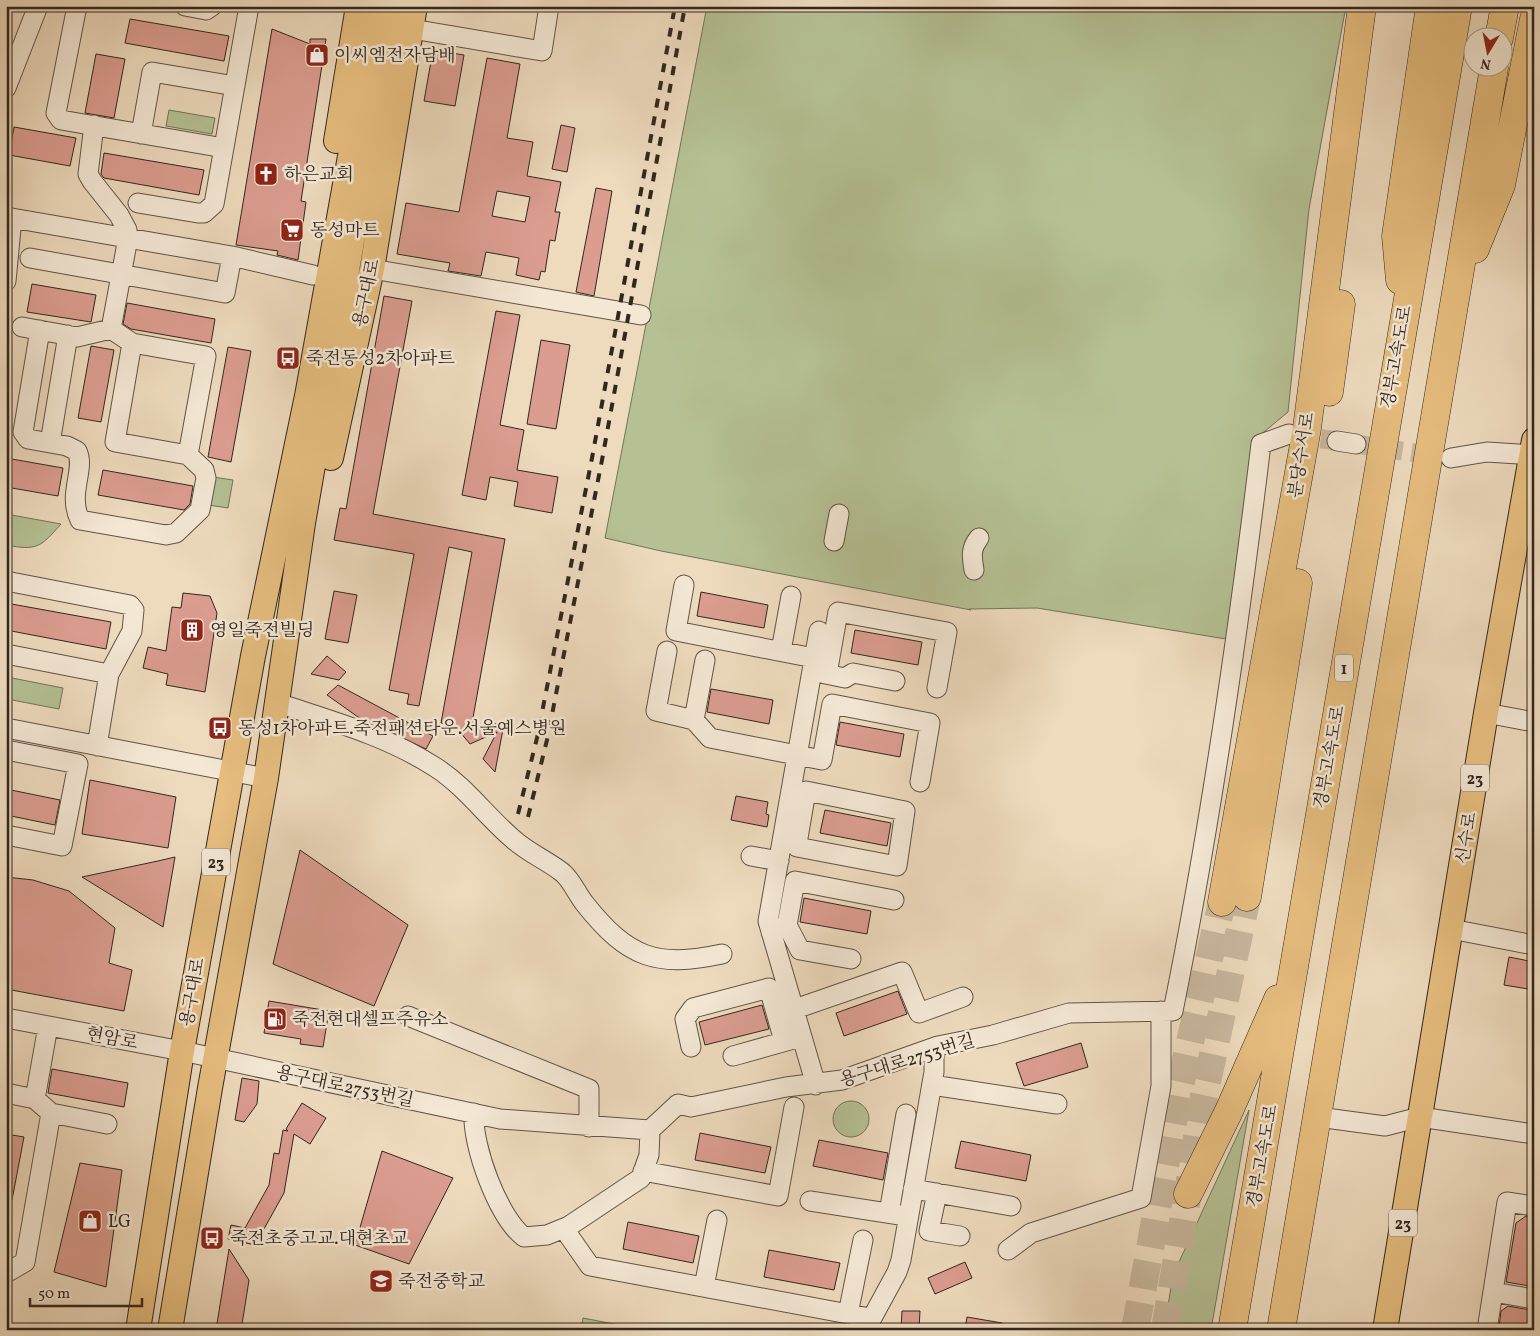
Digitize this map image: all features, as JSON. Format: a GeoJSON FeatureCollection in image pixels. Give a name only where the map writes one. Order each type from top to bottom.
{"type":"FeatureCollection","features":[{"type":"Feature","properties":{"kind":"highway","name":"분당수서로"},"geometry":{"type":"LineString","coordinates":[[1362,6],[1307,428],[1234,899],[1336,350],[1380,6]]}},
{"type":"Feature","properties":{"kind":"highway"},"geometry":{"type":"LineString","coordinates":[[1403,320],[1396,236],[1430,6]]}},
{"type":"Feature","properties":{"kind":"highway","name":"경부고속도로"},"geometry":{"type":"LineString","coordinates":[[1232,1330],[1458,6]]}},
{"type":"Feature","properties":{"kind":"highway"},"geometry":{"type":"LineString","coordinates":[[1502,28],[1505,6]]}},
{"type":"Feature","properties":{"kind":"highway"},"geometry":{"type":"LineString","coordinates":[[1455,302],[1501,185],[1534,19]]}},
{"type":"Feature","properties":{"kind":"highway"},"geometry":{"type":"LineString","coordinates":[[1282,1330],[1492,78]]}},
{"type":"Feature","properties":{"kind":"highway"},"geometry":{"type":"LineString","coordinates":[[1188,1194],[1229,1112],[1295,961]]}},
{"type":"Feature","properties":{"kind":"main road","name":"용구대로"},"geometry":{"type":"LineString","coordinates":[[138,1330],[182,1051],[253,656],[271,515],[358,6]]}},
{"type":"Feature","properties":{"kind":"main road"},"geometry":{"type":"LineString","coordinates":[[316,398],[376,6]]}},
{"type":"Feature","properties":{"kind":"main road"},"geometry":{"type":"LineString","coordinates":[[316,398],[393,6]]}},
{"type":"Feature","properties":{"kind":"main road","name":"용구대로"},"geometry":{"type":"LineString","coordinates":[[282,664],[317,526],[372,269],[413,17]]}},
{"type":"Feature","properties":{"kind":"main road","name":"용구대로"},"geometry":{"type":"LineString","coordinates":[[253,656],[316,398]]}},
{"type":"Feature","properties":{"kind":"main road","name":"용구대로"},"geometry":{"type":"LineString","coordinates":[[170,1330],[210,1088],[217,1059],[278,703],[303,523],[316,398]]}},
{"type":"Feature","properties":{"kind":"main road","name":"신수로"},"geometry":{"type":"LineString","coordinates":[[1420,1117],[1486,712],[1533,448]]}},
{"type":"Feature","properties":{"kind":"main road","name":"23"},"geometry":{"type":"LineString","coordinates":[[1385,1330],[1420,1117]]}},
{"type":"Feature","properties":{"kind":"street"},"geometry":{"type":"LineString","coordinates":[[6,88],[38,6]]}},
{"type":"Feature","properties":{"kind":"street"},"geometry":{"type":"LineString","coordinates":[[77,6],[56,113],[60,120],[224,148]]}},
{"type":"Feature","properties":{"kind":"street"},"geometry":{"type":"LineString","coordinates":[[185,6],[206,10],[212,6]]}},
{"type":"Feature","properties":{"kind":"street"},"geometry":{"type":"LineString","coordinates":[[138,203],[204,212],[214,204],[249,6]]}},
{"type":"Feature","properties":{"kind":"street"},"geometry":{"type":"LineString","coordinates":[[413,17],[542,51],[549,6]]}},
{"type":"Feature","properties":{"kind":"street"},"geometry":{"type":"LineString","coordinates":[[142,134],[152,72],[235,86]]}},
{"type":"Feature","properties":{"kind":"street"},"geometry":{"type":"LineString","coordinates":[[94,126],[88,174],[123,221],[128,238],[111,329]]}},
{"type":"Feature","properties":{"kind":"street"},"geometry":{"type":"LineString","coordinates":[[6,281],[9,218],[232,256],[313,276]]}},
{"type":"Feature","properties":{"kind":"street"},"geometry":{"type":"LineString","coordinates":[[30,258],[225,293],[232,256]]}},
{"type":"Feature","properties":{"kind":"street"},"geometry":{"type":"LineString","coordinates":[[372,269],[641,314]]}},
{"type":"Feature","properties":{"kind":"street"},"geometry":{"type":"LineString","coordinates":[[132,342],[115,442],[188,455],[204,470],[206,478],[200,510],[176,533],[166,535],[80,520],[74,501],[79,456],[73,448],[28,439],[23,432],[31,328],[82,336],[111,329],[132,342],[206,356],[188,455]]}},
{"type":"Feature","properties":{"kind":"street"},"geometry":{"type":"LineString","coordinates":[[50,443],[68,335]]}},
{"type":"Feature","properties":{"kind":"street"},"geometry":{"type":"LineString","coordinates":[[1008,1250],[1031,1233],[1141,1198],[1161,1086],[1167,1011],[1198,889],[1238,631],[1261,444],[1289,434]]}},
{"type":"Feature","properties":{"kind":"street"},"geometry":{"type":"LineString","coordinates":[[1451,458],[1487,452],[1533,448]]}},
{"type":"Feature","properties":{"kind":"street"},"geometry":{"type":"LineString","coordinates":[[834,541],[839,514]]}},
{"type":"Feature","properties":{"kind":"street"},"geometry":{"type":"LineString","coordinates":[[974,570],[973,546],[979,538]]}},
{"type":"Feature","properties":{"kind":"street"},"geometry":{"type":"LineString","coordinates":[[6,581],[130,605],[134,610],[132,631],[109,674],[97,746]]}},
{"type":"Feature","properties":{"kind":"street"},"geometry":{"type":"LineString","coordinates":[[684,584],[676,631],[781,651],[845,678],[853,673],[895,681]]}},
{"type":"Feature","properties":{"kind":"street"},"geometry":{"type":"LineString","coordinates":[[781,651],[791,596]]}},
{"type":"Feature","properties":{"kind":"street"},"geometry":{"type":"LineString","coordinates":[[850,960],[800,950],[779,928],[768,922],[779,861],[790,837],[806,792],[905,811],[897,866],[797,847],[790,837],[797,755],[818,668],[838,612],[947,632],[937,688]]}},
{"type":"Feature","properties":{"kind":"street"},"geometry":{"type":"LineString","coordinates":[[818,668],[819,631]]}},
{"type":"Feature","properties":{"kind":"street"},"geometry":{"type":"LineString","coordinates":[[666,651],[656,711],[694,720],[710,738],[822,760],[832,704],[930,722],[920,782]]}},
{"type":"Feature","properties":{"kind":"street"},"geometry":{"type":"LineString","coordinates":[[6,654],[109,674]]}},
{"type":"Feature","properties":{"kind":"street"},"geometry":{"type":"LineString","coordinates":[[694,720],[705,660]]}},
{"type":"Feature","properties":{"kind":"street"},"geometry":{"type":"LineString","coordinates":[[278,703],[370,734],[436,767],[460,785],[514,840],[563,874],[603,924],[637,953],[656,959],[675,960],[694,960],[722,954]]}},
{"type":"Feature","properties":{"kind":"street"},"geometry":{"type":"LineString","coordinates":[[1486,712],[1534,722]]}},
{"type":"Feature","properties":{"kind":"street"},"geometry":{"type":"LineString","coordinates":[[6,728],[266,778]]}},
{"type":"Feature","properties":{"kind":"street"},"geometry":{"type":"LineString","coordinates":[[6,750],[78,764],[62,846],[6,835]]}},
{"type":"Feature","properties":{"kind":"street"},"geometry":{"type":"LineString","coordinates":[[751,856],[779,861]]}},
{"type":"Feature","properties":{"kind":"street"},"geometry":{"type":"LineString","coordinates":[[816,1085],[795,1009],[779,928],[794,880],[894,900]]}},
{"type":"Feature","properties":{"kind":"street"},"geometry":{"type":"LineString","coordinates":[[1451,929],[1534,945]]}},
{"type":"Feature","properties":{"kind":"street"},"geometry":{"type":"LineString","coordinates":[[795,1009],[902,972],[919,1012],[963,998]]}},
{"type":"Feature","properties":{"kind":"street"},"geometry":{"type":"LineString","coordinates":[[691,1047],[685,1019],[693,1008],[768,988],[784,1041]]}},
{"type":"Feature","properties":{"kind":"street","name":"용구대로2753번길"},"geometry":{"type":"LineString","coordinates":[[217,1059],[518,1122],[650,1130],[678,1104],[691,1107],[786,1086],[816,1085],[842,1080],[938,1046],[993,1035],[1069,1013],[1167,1011]]}},
{"type":"Feature","properties":{"kind":"street"},"geometry":{"type":"LineString","coordinates":[[408,1016],[589,1089],[589,1127]]}},
{"type":"Feature","properties":{"kind":"street","name":"현암로"},"geometry":{"type":"LineString","coordinates":[[6,1018],[217,1059]]}},
{"type":"Feature","properties":{"kind":"street"},"geometry":{"type":"LineString","coordinates":[[35,1099],[48,1026]]}},
{"type":"Feature","properties":{"kind":"street"},"geometry":{"type":"LineString","coordinates":[[733,1056],[803,1036]]}},
{"type":"Feature","properties":{"kind":"street"},"geometry":{"type":"LineString","coordinates":[[569,1236],[590,1266],[848,1314],[868,1324],[897,1272],[932,1085],[934,1049],[938,1046]]}},
{"type":"Feature","properties":{"kind":"street"},"geometry":{"type":"LineString","coordinates":[[932,1085],[1057,1104]]}},
{"type":"Feature","properties":{"kind":"street"},"geometry":{"type":"LineString","coordinates":[[7,1096],[35,1099],[51,1114],[107,1124]]}},
{"type":"Feature","properties":{"kind":"street"},"geometry":{"type":"LineString","coordinates":[[643,1171],[778,1196],[794,1107]]}},
{"type":"Feature","properties":{"kind":"street"},"geometry":{"type":"LineString","coordinates":[[474,1113],[476,1139],[486,1175],[514,1229],[524,1237],[547,1235],[569,1226],[641,1178],[649,1155],[650,1130]]}},
{"type":"Feature","properties":{"kind":"street"},"geometry":{"type":"LineString","coordinates":[[6,1274],[25,1262],[51,1114]]}},
{"type":"Feature","properties":{"kind":"street"},"geometry":{"type":"LineString","coordinates":[[889,1213],[906,1114]]}},
{"type":"Feature","properties":{"kind":"street"},"geometry":{"type":"LineString","coordinates":[[1318,1117],[1385,1126],[1420,1117],[1534,1134]]}},
{"type":"Feature","properties":{"kind":"street"},"geometry":{"type":"LineString","coordinates":[[913,1189],[1011,1206]]}},
{"type":"Feature","properties":{"kind":"street"},"geometry":{"type":"LineString","coordinates":[[937,1193],[929,1231],[960,1236]]}},
{"type":"Feature","properties":{"kind":"street"},"geometry":{"type":"LineString","coordinates":[[810,1200],[908,1216]]}},
{"type":"Feature","properties":{"kind":"street"},"geometry":{"type":"LineString","coordinates":[[1486,1330],[1507,1202],[1534,1206]]}},
{"type":"Feature","properties":{"kind":"street"},"geometry":{"type":"LineString","coordinates":[[704,1287],[717,1220]]}},
{"type":"Feature","properties":{"kind":"street"},"geometry":{"type":"LineString","coordinates":[[848,1314],[863,1240]]}},
{"type":"Feature","properties":{"kind":"street"},"geometry":{"type":"LineString","coordinates":[[1492,1292],[1534,1299]]}},
{"type":"Feature","properties":{"kind":"green space"},"geometry":{"type":"Polygon","coordinates":[[[707,6],[1346,6],[1309,209],[1288,412],[1258,437],[1232,640],[1037,608],[969,609],[971,610],[661,551],[605,538],[707,6]]]}},
{"type":"Feature","properties":{"kind":"green space"},"geometry":{"type":"Polygon","coordinates":[[[169,110],[215,118],[212,134],[166,126],[169,110]]]}},
{"type":"Feature","properties":{"kind":"green space"},"geometry":{"type":"Polygon","coordinates":[[[213,477],[233,480],[228,508],[208,505],[213,477]]]}},
{"type":"Feature","properties":{"kind":"green space"},"geometry":{"type":"Polygon","coordinates":[[[6,514],[61,524],[48,538],[38,545],[16,547],[6,545],[6,514]]]}},
{"type":"Feature","properties":{"kind":"green space"},"geometry":{"type":"Polygon","coordinates":[[[12,678],[63,688],[59,709],[7,699],[12,678]]]}},
{"type":"Feature","properties":{"kind":"green space"},"geometry":{"type":"Polygon","coordinates":[[[851,1101],[863,1107],[869,1119],[863,1131],[851,1137],[839,1131],[833,1119],[839,1107],[851,1101]]]}},
{"type":"Feature","properties":{"kind":"green space"},"geometry":{"type":"Polygon","coordinates":[[[1249,1110],[1211,1330],[1164,1330],[1173,1275],[1249,1110]]]}},
{"type":"Feature","properties":{"kind":"green space"},"geometry":{"type":"Polygon","coordinates":[[[583,1318],[645,1330],[581,1330],[583,1318]]]}},
{"type":"Feature","properties":{"kind":"building"},"geometry":{"type":"Polygon","coordinates":[[[130,19],[229,36],[224,61],[125,43],[130,19]]]}},
{"type":"Feature","properties":{"kind":"building"},"geometry":{"type":"Polygon","coordinates":[[[272,29],[310,44],[310,39],[326,39],[301,201],[306,202],[298,260],[277,255],[278,251],[236,245],[272,29]]]}},
{"type":"Feature","properties":{"kind":"building"},"geometry":{"type":"Polygon","coordinates":[[[433,50],[464,55],[455,106],[424,101],[433,50]]]}},
{"type":"Feature","properties":{"kind":"building"},"geometry":{"type":"Polygon","coordinates":[[[96,54],[125,59],[114,118],[85,113],[96,54]]]}},
{"type":"Feature","properties":{"kind":"building"},"geometry":{"type":"Polygon","coordinates":[[[487,58],[520,64],[507,138],[533,142],[527,176],[561,182],[555,212],[560,212],[555,241],[550,240],[545,272],[541,271],[539,280],[516,275],[519,258],[486,252],[481,276],[448,271],[450,263],[397,254],[406,203],[459,212],[487,58]],[[497,191],[492,216],[525,222],[530,197],[497,191]]]}},
{"type":"Feature","properties":{"kind":"building"},"geometry":{"type":"Polygon","coordinates":[[[561,125],[575,128],[567,172],[552,169],[561,125]]]}},
{"type":"Feature","properties":{"kind":"building"},"geometry":{"type":"Polygon","coordinates":[[[14,127],[76,138],[70,166],[9,155],[14,127]]]}},
{"type":"Feature","properties":{"kind":"building"},"geometry":{"type":"Polygon","coordinates":[[[104,153],[204,170],[199,195],[104,178],[101,174],[104,153]]]}},
{"type":"Feature","properties":{"kind":"building"},"geometry":{"type":"Polygon","coordinates":[[[596,188],[612,191],[594,296],[576,292],[596,188]]]}},
{"type":"Feature","properties":{"kind":"building"},"geometry":{"type":"Polygon","coordinates":[[[32,284],[96,295],[91,322],[27,312],[32,284]]]}},
{"type":"Feature","properties":{"kind":"building"},"geometry":{"type":"Polygon","coordinates":[[[384,296],[412,301],[373,514],[505,539],[471,729],[508,721],[510,726],[503,729],[495,772],[483,759],[497,732],[470,744],[454,725],[441,723],[472,552],[449,547],[419,706],[407,704],[409,694],[389,690],[414,554],[334,540],[340,508],[346,509],[384,296]]]}},
{"type":"Feature","properties":{"kind":"building"},"geometry":{"type":"Polygon","coordinates":[[[127,303],[215,319],[211,343],[131,329],[123,324],[127,303]]]}},
{"type":"Feature","properties":{"kind":"building"},"geometry":{"type":"Polygon","coordinates":[[[496,311],[520,315],[500,425],[524,430],[517,470],[558,477],[552,513],[514,506],[518,482],[490,477],[486,500],[462,495],[496,311]]]}},
{"type":"Feature","properties":{"kind":"building"},"geometry":{"type":"Polygon","coordinates":[[[541,340],[570,345],[556,429],[527,424],[541,340]]]}},
{"type":"Feature","properties":{"kind":"building"},"geometry":{"type":"Polygon","coordinates":[[[91,346],[114,350],[101,422],[78,418],[91,346]]]}},
{"type":"Feature","properties":{"kind":"building"},"geometry":{"type":"Polygon","coordinates":[[[228,347],[251,351],[231,462],[208,457],[228,347]]]}},
{"type":"Feature","properties":{"kind":"building"},"geometry":{"type":"Polygon","coordinates":[[[6,458],[63,468],[58,496],[6,487],[6,458]]]}},
{"type":"Feature","properties":{"kind":"building"},"geometry":{"type":"Polygon","coordinates":[[[103,470],[193,486],[190,504],[184,510],[98,495],[103,470]]]}},
{"type":"Feature","properties":{"kind":"building"},"geometry":{"type":"Polygon","coordinates":[[[334,591],[357,595],[348,643],[325,639],[334,591]]]}},
{"type":"Feature","properties":{"kind":"building"},"geometry":{"type":"Polygon","coordinates":[[[701,592],[768,605],[764,628],[697,616],[701,592]]]}},
{"type":"Feature","properties":{"kind":"building","name":"영일죽전빌딩"},"geometry":{"type":"Polygon","coordinates":[[[183,593],[210,596],[217,613],[205,692],[166,685],[168,674],[143,668],[148,647],[166,651],[172,607],[181,608],[183,593]]]}},
{"type":"Feature","properties":{"kind":"building"},"geometry":{"type":"Polygon","coordinates":[[[6,603],[111,622],[106,649],[6,630],[6,603]]]}},
{"type":"Feature","properties":{"kind":"building"},"geometry":{"type":"Polygon","coordinates":[[[855,630],[922,642],[918,665],[851,653],[855,630]]]}},
{"type":"Feature","properties":{"kind":"building"},"geometry":{"type":"Polygon","coordinates":[[[327,656],[346,672],[339,680],[311,674],[327,656]]]}},
{"type":"Feature","properties":{"kind":"building"},"geometry":{"type":"Polygon","coordinates":[[[338,685],[433,736],[426,749],[358,717],[327,695],[338,685]]]}},
{"type":"Feature","properties":{"kind":"building"},"geometry":{"type":"Polygon","coordinates":[[[711,689],[773,700],[769,724],[707,712],[711,689]]]}},
{"type":"Feature","properties":{"kind":"building"},"geometry":{"type":"Polygon","coordinates":[[[840,722],[904,734],[900,757],[836,745],[840,722]]]}},
{"type":"Feature","properties":{"kind":"building"},"geometry":{"type":"Polygon","coordinates":[[[90,780],[176,797],[168,848],[82,834],[90,780]]]}},
{"type":"Feature","properties":{"kind":"building"},"geometry":{"type":"Polygon","coordinates":[[[6,789],[60,800],[55,825],[6,815],[6,789]]]}},
{"type":"Feature","properties":{"kind":"building"},"geometry":{"type":"Polygon","coordinates":[[[736,796],[768,802],[766,814],[769,815],[767,827],[731,820],[736,796]]]}},
{"type":"Feature","properties":{"kind":"building"},"geometry":{"type":"Polygon","coordinates":[[[825,810],[891,823],[887,846],[820,833],[825,810]]]}},
{"type":"Feature","properties":{"kind":"building"},"geometry":{"type":"Polygon","coordinates":[[[300,850],[408,925],[374,1006],[273,964],[300,850]]]}},
{"type":"Feature","properties":{"kind":"building"},"geometry":{"type":"Polygon","coordinates":[[[175,857],[163,927],[82,877],[158,861],[175,857]]]}},
{"type":"Feature","properties":{"kind":"building"},"geometry":{"type":"Polygon","coordinates":[[[6,877],[33,880],[69,891],[115,928],[109,963],[132,970],[124,1011],[6,989],[6,877]]]}},
{"type":"Feature","properties":{"kind":"building"},"geometry":{"type":"Polygon","coordinates":[[[804,898],[871,911],[867,934],[800,922],[804,898]]]}},
{"type":"Feature","properties":{"kind":"building"},"geometry":{"type":"Polygon","coordinates":[[[1509,957],[1534,962],[1534,990],[1504,985],[1509,957]]]}},
{"type":"Feature","properties":{"kind":"building"},"geometry":{"type":"Polygon","coordinates":[[[898,991],[907,1014],[844,1036],[836,1013],[898,991]]]}},
{"type":"Feature","properties":{"kind":"building"},"geometry":{"type":"Polygon","coordinates":[[[269,1001],[329,1011],[323,1047],[300,1044],[301,1039],[264,1033],[269,1001]]]}},
{"type":"Feature","properties":{"kind":"building"},"geometry":{"type":"Polygon","coordinates":[[[762,1005],[769,1029],[705,1045],[699,1022],[762,1005]]]}},
{"type":"Feature","properties":{"kind":"building"},"geometry":{"type":"Polygon","coordinates":[[[1081,1043],[1088,1067],[1024,1086],[1016,1063],[1081,1043]]]}},
{"type":"Feature","properties":{"kind":"building"},"geometry":{"type":"Polygon","coordinates":[[[52,1069],[128,1083],[124,1107],[48,1093],[52,1069]]]}},
{"type":"Feature","properties":{"kind":"building"},"geometry":{"type":"Polygon","coordinates":[[[242,1078],[259,1081],[257,1104],[244,1122],[235,1120],[242,1078]]]}},
{"type":"Feature","properties":{"kind":"building"},"geometry":{"type":"Polygon","coordinates":[[[302,1103],[326,1118],[310,1144],[294,1134],[284,1193],[255,1245],[228,1239],[231,1225],[245,1228],[269,1185],[274,1153],[279,1154],[283,1130],[288,1131],[286,1129],[302,1103]]]}},
{"type":"Feature","properties":{"kind":"building"},"geometry":{"type":"Polygon","coordinates":[[[700,1133],[771,1147],[765,1173],[695,1160],[700,1133]]]}},
{"type":"Feature","properties":{"kind":"building"},"geometry":{"type":"Polygon","coordinates":[[[6,1134],[24,1137],[12,1200],[6,1199],[6,1134]]]}},
{"type":"Feature","properties":{"kind":"building"},"geometry":{"type":"Polygon","coordinates":[[[819,1140],[888,1153],[883,1180],[813,1166],[819,1140]]]}},
{"type":"Feature","properties":{"kind":"building"},"geometry":{"type":"Polygon","coordinates":[[[961,1141],[1031,1155],[1026,1181],[955,1168],[961,1141]]]}},
{"type":"Feature","properties":{"kind":"building"},"geometry":{"type":"Polygon","coordinates":[[[382,1151],[453,1178],[409,1264],[355,1245],[382,1151]]]}},
{"type":"Feature","properties":{"kind":"building","name":"LG"},"geometry":{"type":"Polygon","coordinates":[[[80,1163],[122,1170],[106,1287],[54,1272],[80,1163]]]}},
{"type":"Feature","properties":{"kind":"building"},"geometry":{"type":"Polygon","coordinates":[[[1526,1216],[1534,1218],[1534,1263],[1530,1286],[1506,1282],[1516,1223],[1526,1216]]]}},
{"type":"Feature","properties":{"kind":"building"},"geometry":{"type":"Polygon","coordinates":[[[628,1222],[699,1236],[693,1263],[623,1249],[628,1222]]]}},
{"type":"Feature","properties":{"kind":"building"},"geometry":{"type":"Polygon","coordinates":[[[229,1249],[249,1280],[244,1312],[241,1330],[216,1330],[229,1249]]]}},
{"type":"Feature","properties":{"kind":"building"},"geometry":{"type":"Polygon","coordinates":[[[769,1250],[840,1263],[834,1290],[764,1277],[769,1250]]]}},
{"type":"Feature","properties":{"kind":"building"},"geometry":{"type":"Polygon","coordinates":[[[965,1262],[972,1278],[935,1294],[928,1278],[965,1262]]]}},
{"type":"Feature","properties":{"kind":"building"},"geometry":{"type":"Polygon","coordinates":[[[1508,1306],[1530,1310],[1527,1330],[1499,1327],[1501,1311],[1508,1306]]]}},
{"type":"Feature","properties":{"kind":"building"},"geometry":{"type":"Polygon","coordinates":[[[902,1311],[920,1311],[919,1330],[901,1330],[902,1311]]]}},
{"type":"Feature","properties":{"kind":"building"},"geometry":{"type":"Polygon","coordinates":[[[967,1317],[1002,1323],[1001,1330],[965,1330],[967,1317]]]}},
{"type":"Feature","properties":{"kind":"tunnel"},"geometry":{"type":"LineString","coordinates":[[1293,435],[1337,441]]}},
{"type":"Feature","properties":{"kind":"tunnel"},"geometry":{"type":"LineString","coordinates":[[1356,444],[1441,457]]}},
{"type":"Feature","properties":{"kind":"tunnel"},"geometry":{"type":"LineString","coordinates":[[1165,1330],[1204,1096],[1247,897]]}},
{"type":"Feature","properties":{"kind":"tunnel"},"geometry":{"type":"LineString","coordinates":[[1135,1330],[1179,1090],[1222,902]]}},
{"type":"Feature","properties":{"kind":"railway"},"geometry":{"type":"LineString","coordinates":[[518,814],[537,738],[592,458],[675,6]]}},
{"type":"Feature","properties":{"kind":"railway"},"geometry":{"type":"LineString","coordinates":[[528,817],[547,740],[602,460],[685,6]]}},
{"type":"Feature","properties":{"kind":"place","name":"이씨엠전자담배"},"geometry":{"type":"Point","coordinates":[317,55]}},
{"type":"Feature","properties":{"kind":"place","name":"하은교회"},"geometry":{"type":"Point","coordinates":[266,174]}},
{"type":"Feature","properties":{"kind":"place","name":"동성마트"},"geometry":{"type":"Point","coordinates":[292,230]}},
{"type":"Feature","properties":{"kind":"place","name":"죽전동성2차아파트"},"geometry":{"type":"Point","coordinates":[288,358]}},
{"type":"Feature","properties":{"kind":"place","name":"영일죽전빌딩"},"geometry":{"type":"Point","coordinates":[192,630]}},
{"type":"Feature","properties":{"kind":"place","name":"동성1차아파트.죽전패션타운.서울예스병원"},"geometry":{"type":"Point","coordinates":[220,728]}},
{"type":"Feature","properties":{"kind":"place","name":"죽전현대셀프주유소"},"geometry":{"type":"Point","coordinates":[275,1019]}},
{"type":"Feature","properties":{"kind":"place","name":"LG"},"geometry":{"type":"Point","coordinates":[90,1221]}},
{"type":"Feature","properties":{"kind":"place","name":"죽전초중고교.대현초교"},"geometry":{"type":"Point","coordinates":[212,1238]}},
{"type":"Feature","properties":{"kind":"place","name":"죽전중학교"},"geometry":{"type":"Point","coordinates":[381,1281]}}]}
